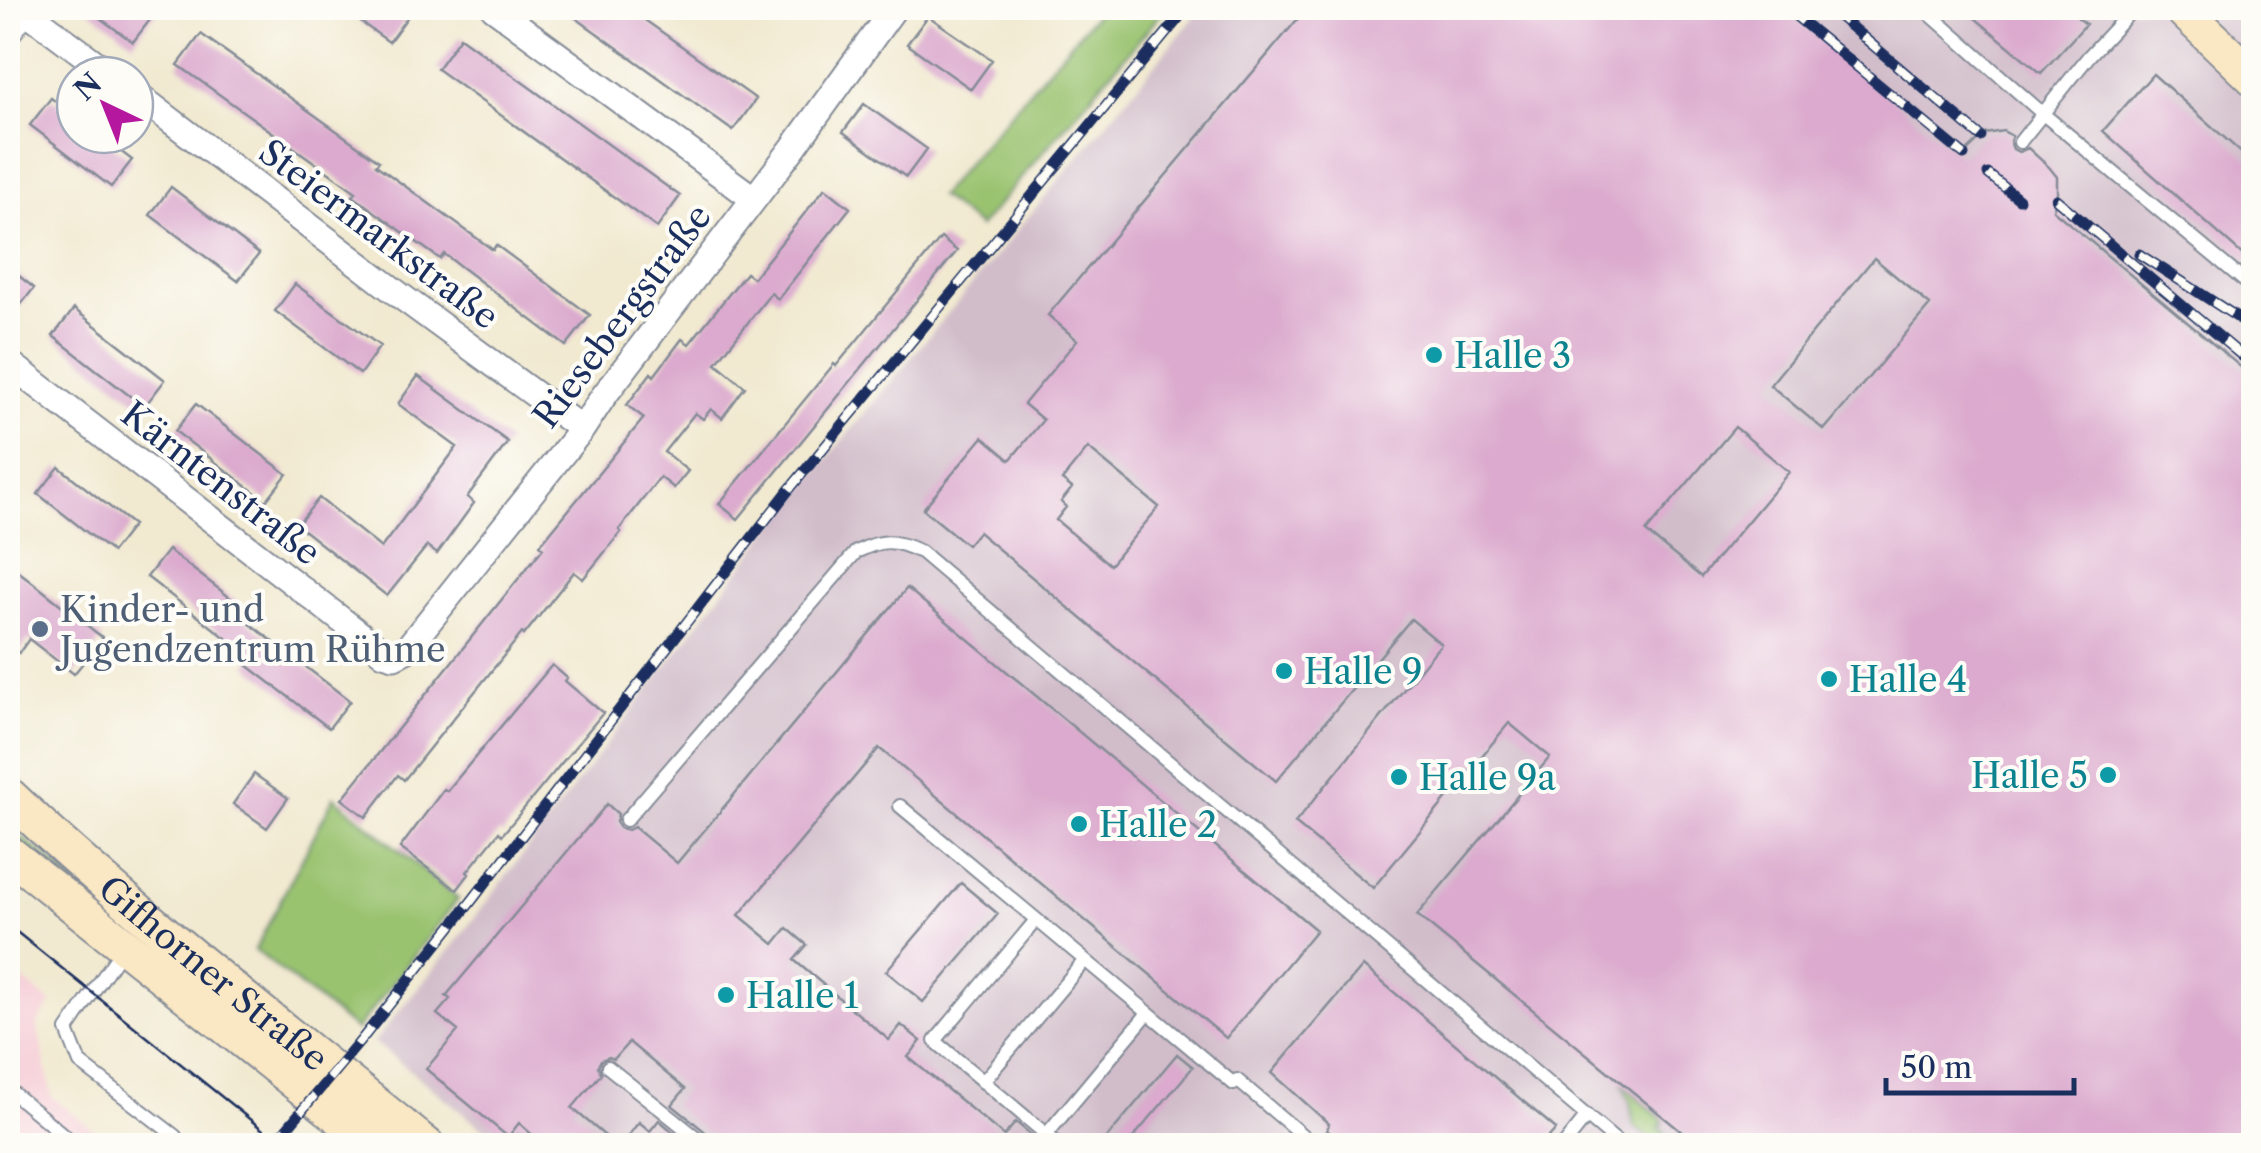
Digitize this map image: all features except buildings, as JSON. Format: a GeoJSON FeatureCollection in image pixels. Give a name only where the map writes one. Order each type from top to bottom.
{"type":"FeatureCollection","features":[{"type":"Feature","properties":{"kind":"main road"},"geometry":{"type":"LineString","coordinates":[[2180,8],[2254,78]]}},
{"type":"Feature","properties":{"kind":"main road","name":"Gifhorner Straße"},"geometry":{"type":"LineString","coordinates":[[8,794],[149,922],[427,1146]]}},
{"type":"Feature","properties":{"kind":"main road","name":"Gifhorner Straße"},"geometry":{"type":"LineString","coordinates":[[8,853],[376,1146]]}},
{"type":"Feature","properties":{"kind":"street"},"geometry":{"type":"LineString","coordinates":[[494,8],[754,199]]}},
{"type":"Feature","properties":{"kind":"street","name":"Riesebergstraße"},"geometry":{"type":"LineString","coordinates":[[394,656],[406,650],[582,429],[894,8]]}},
{"type":"Feature","properties":{"kind":"street"},"geometry":{"type":"LineString","coordinates":[[8,32],[23,9],[84,55]]}},
{"type":"Feature","properties":{"kind":"street","name":"Steiermarkstraße"},"geometry":{"type":"LineString","coordinates":[[155,108],[582,429]]}},
{"type":"Feature","properties":{"kind":"street","name":"Kärntenstraße"},"geometry":{"type":"LineString","coordinates":[[8,362],[384,653],[394,656]]}},
{"type":"Feature","properties":{"kind":"lane"},"geometry":{"type":"LineString","coordinates":[[1923,8],[2042,113],[2254,289]]}},
{"type":"Feature","properties":{"kind":"lane"},"geometry":{"type":"LineString","coordinates":[[2020,142],[2089,56],[2134,8]]}},
{"type":"Feature","properties":{"kind":"lane"},"geometry":{"type":"LineString","coordinates":[[626,820],[856,552],[874,543],[890,541],[909,546],[1622,1146]]}},
{"type":"Feature","properties":{"kind":"lane"},"geometry":{"type":"LineString","coordinates":[[900,806],[1315,1146]]}},
{"type":"Feature","properties":{"kind":"lane"},"geometry":{"type":"LineString","coordinates":[[1036,920],[934,1041],[1060,1146]]}},
{"type":"Feature","properties":{"kind":"lane"},"geometry":{"type":"LineString","coordinates":[[125,946],[67,1030],[80,1063],[174,1136],[176,1146]]}},
{"type":"Feature","properties":{"kind":"lane"},"geometry":{"type":"LineString","coordinates":[[983,1082],[1085,960]]}},
{"type":"Feature","properties":{"kind":"lane"},"geometry":{"type":"LineString","coordinates":[[1046,1134],[1148,1013]]}},
{"type":"Feature","properties":{"kind":"lane"},"geometry":{"type":"LineString","coordinates":[[608,1066],[707,1146]]}},
{"type":"Feature","properties":{"kind":"lane"},"geometry":{"type":"LineString","coordinates":[[8,1089],[62,1140],[77,1146]]}},
{"type":"Feature","properties":{"kind":"lane"},"geometry":{"type":"LineString","coordinates":[[1563,1146],[1588,1116]]}},
{"type":"Feature","properties":{"kind":"shaded area"},"geometry":{"type":"Polygon","coordinates":[[[1202,8],[2253,8],[2253,1145],[504,1145],[374,1042],[456,942],[795,497],[1202,8]]]}},
{"type":"Feature","properties":{"kind":"shaded area"},"geometry":{"type":"Polygon","coordinates":[[[8,968],[51,1003],[37,1024],[52,1097],[112,1145],[8,1145],[8,968]]]}},
{"type":"Feature","properties":{"kind":"green space"},"geometry":{"type":"Polygon","coordinates":[[[1101,8],[1166,8],[979,227],[939,196],[1101,8]]]}},
{"type":"Feature","properties":{"kind":"green space"},"geometry":{"type":"Polygon","coordinates":[[[334,797],[458,899],[356,1030],[255,950],[334,797]]]}},
{"type":"Feature","properties":{"kind":"green space"},"geometry":{"type":"Polygon","coordinates":[[[8,826],[294,1054],[233,1013],[8,834],[8,826]]]}},
{"type":"Feature","properties":{"kind":"green space"},"geometry":{"type":"Polygon","coordinates":[[[1622,1084],[1662,1119],[1659,1128],[1665,1132],[1655,1143],[1634,1126],[1622,1084]]]}},
{"type":"Feature","properties":{"kind":"green space"},"geometry":{"type":"Polygon","coordinates":[[[517,1126],[541,1145],[503,1145],[517,1126]]]}},
{"type":"Feature","properties":{"kind":"tram line"},"geometry":{"type":"LineString","coordinates":[[8,925],[283,1146]]}},
{"type":"Feature","properties":{"kind":"railway"},"geometry":{"type":"LineString","coordinates":[[272,1146],[470,903],[788,491],[1187,8]]}},
{"type":"Feature","properties":{"kind":"railway"},"geometry":{"type":"LineString","coordinates":[[1786,8],[1964,155]]}},
{"type":"Feature","properties":{"kind":"railway"},"geometry":{"type":"LineString","coordinates":[[1829,8],[1981,137]]}},
{"type":"Feature","properties":{"kind":"railway"},"geometry":{"type":"LineString","coordinates":[[1988,174],[2019,199]]}},
{"type":"Feature","properties":{"kind":"railway"},"geometry":{"type":"LineString","coordinates":[[2056,199],[2254,366]]}},
{"type":"Feature","properties":{"kind":"railway"},"geometry":{"type":"LineString","coordinates":[[2139,254],[2254,328]]}},
{"type":"Feature","properties":{"kind":"place","name":"Halle 3"},"geometry":{"type":"Point","coordinates":[1434,355]}},
{"type":"Feature","properties":{"kind":"place","name":"Kinder- und Jugendzentrum Rühme"},"geometry":{"type":"Point","coordinates":[40,629]}},
{"type":"Feature","properties":{"kind":"place","name":"Halle 9"},"geometry":{"type":"Point","coordinates":[1284,671]}},
{"type":"Feature","properties":{"kind":"place","name":"Halle 4"},"geometry":{"type":"Point","coordinates":[1829,679]}},
{"type":"Feature","properties":{"kind":"place","name":"Halle 5"},"geometry":{"type":"Point","coordinates":[2108,775]}},
{"type":"Feature","properties":{"kind":"place","name":"Halle 9a"},"geometry":{"type":"Point","coordinates":[1399,777]}},
{"type":"Feature","properties":{"kind":"place","name":"Halle 2"},"geometry":{"type":"Point","coordinates":[1079,824]}},
{"type":"Feature","properties":{"kind":"place","name":"Halle 1"},"geometry":{"type":"Point","coordinates":[726,995]}}]}
